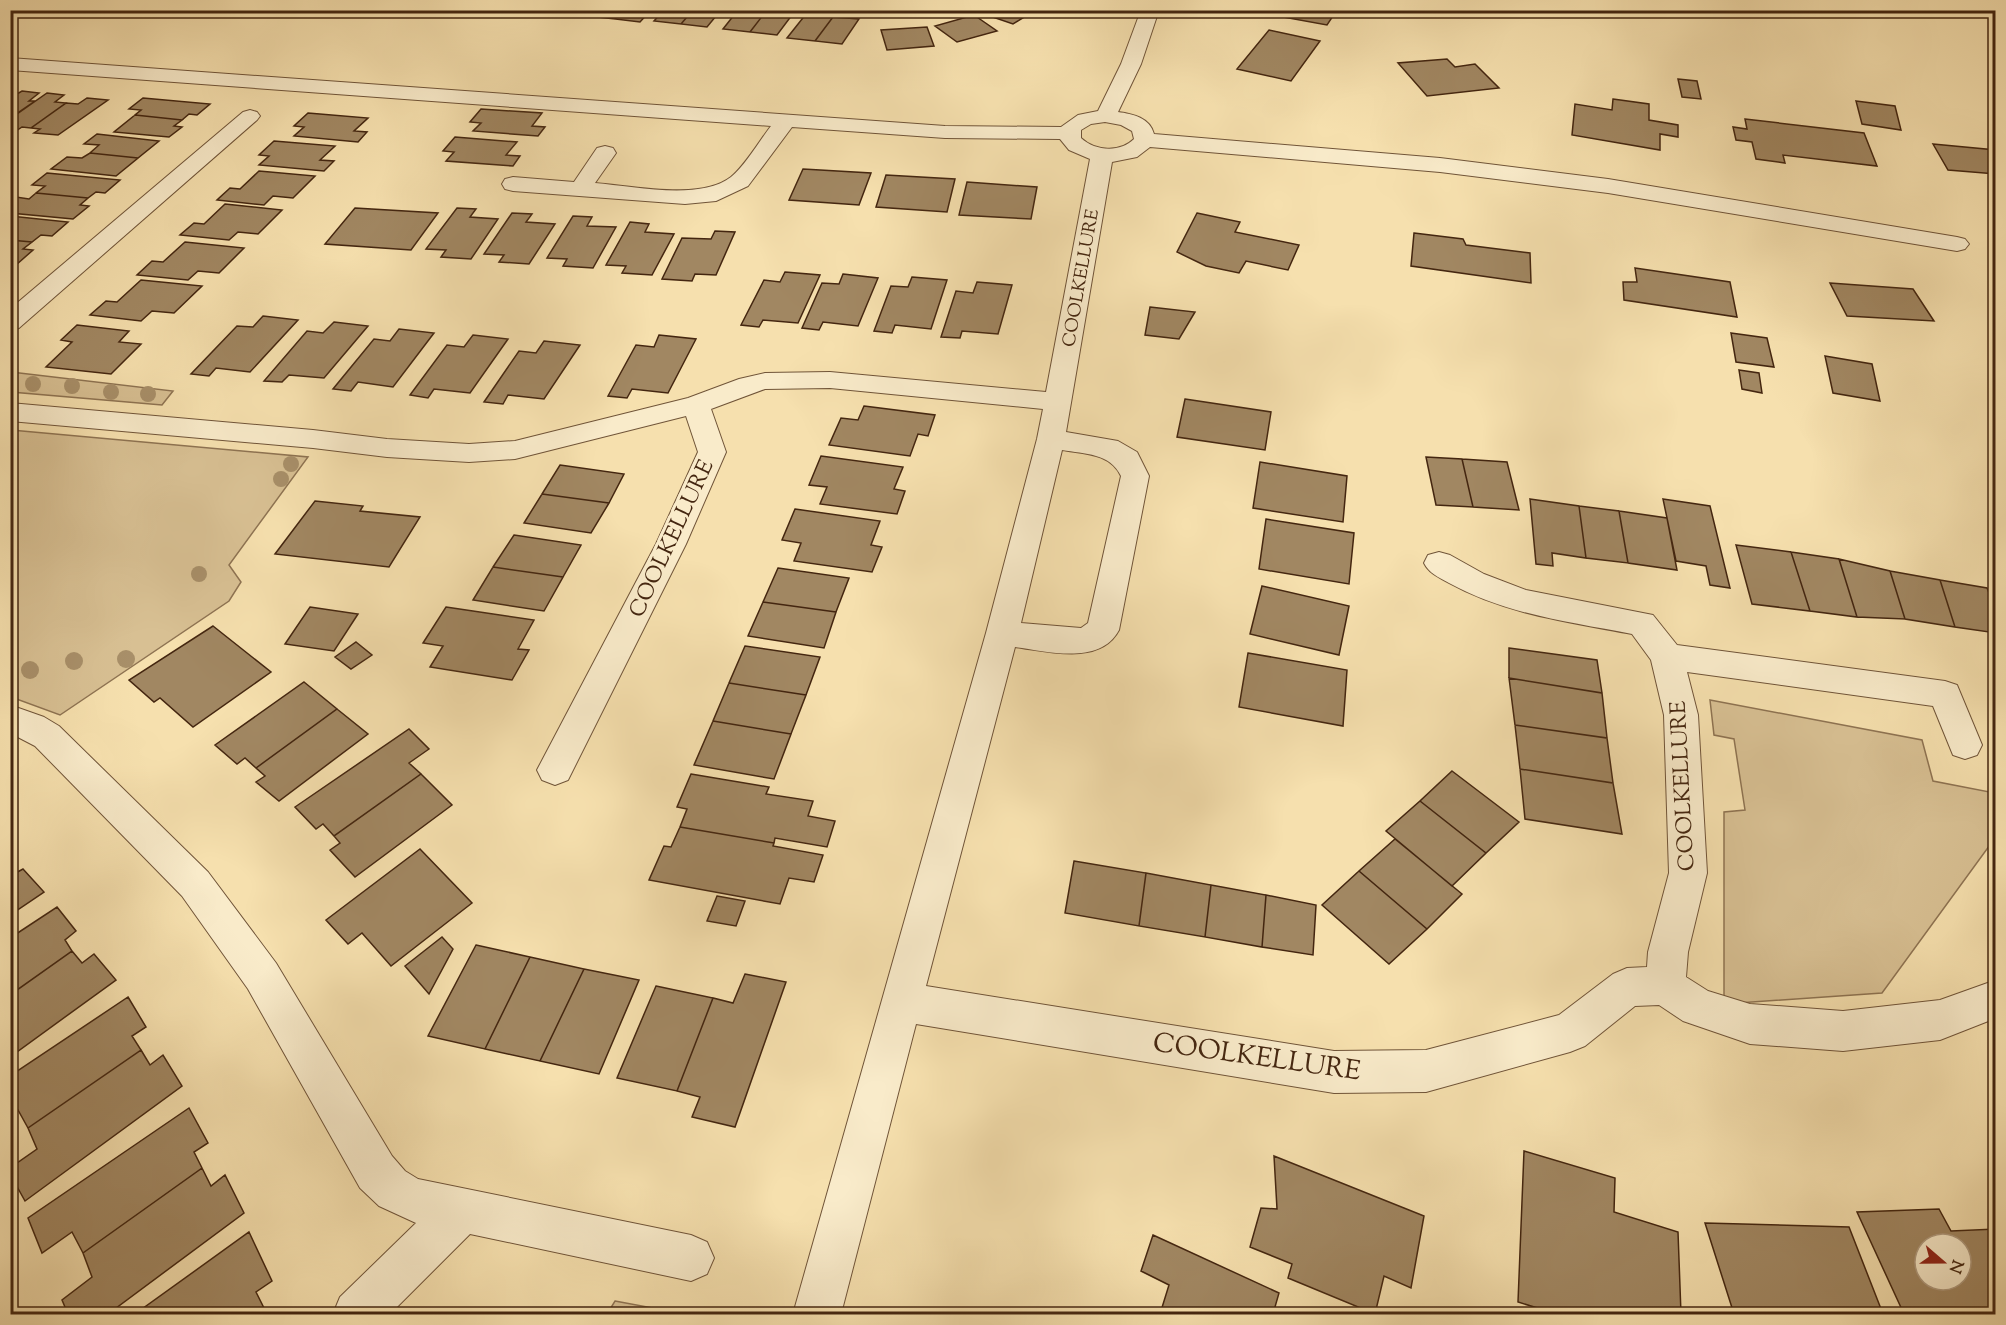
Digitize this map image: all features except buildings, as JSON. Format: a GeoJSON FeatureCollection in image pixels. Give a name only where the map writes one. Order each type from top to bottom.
{"type":"FeatureCollection","features":[{"type":"Feature","properties":{"kind":"street"},"geometry":{"type":"LineString","coordinates":[[1105,116],[1119,94],[1137,54],[1150,10]]}},
{"type":"Feature","properties":{"kind":"street"},"geometry":{"type":"LineString","coordinates":[[10,64],[945,132],[1069,133]]}},
{"type":"Feature","properties":{"kind":"street"},"geometry":{"type":"LineString","coordinates":[[16,313],[250,116]]}},
{"type":"Feature","properties":{"kind":"street"},"geometry":{"type":"LineString","coordinates":[[1069,133],[1077,123],[1105,116],[1127,119],[1136,123],[1142,128],[1145,140]]}},
{"type":"Feature","properties":{"kind":"street"},"geometry":{"type":"LineString","coordinates":[[513,184],[685,197],[716,194],[740,181],[787,119]]}},
{"type":"Feature","properties":{"kind":"street"},"geometry":{"type":"LineString","coordinates":[[1069,133],[1074,144],[1081,149],[1102,154],[1135,150],[1145,140],[1451,166],[1608,186],[1957,244]]}},
{"type":"Feature","properties":{"kind":"street"},"geometry":{"type":"LineString","coordinates":[[580,189],[605,153]]}},
{"type":"Feature","properties":{"kind":"street","name":"COOLKELLURE"},"geometry":{"type":"LineString","coordinates":[[818,1314],[1002,633],[1051,439],[1102,154]]}},
{"type":"Feature","properties":{"kind":"street"},"geometry":{"type":"LineString","coordinates":[[10,412],[313,439],[387,448],[469,453],[515,450],[696,405],[748,385],[765,381],[830,380],[1058,402]]}},
{"type":"Feature","properties":{"kind":"street","name":"COOLKELLURE"},"geometry":{"type":"LineString","coordinates":[[555,770],[671,544],[712,452],[696,405]]}},
{"type":"Feature","properties":{"kind":"street"},"geometry":{"type":"LineString","coordinates":[[1002,633],[1087,640],[1103,630],[1135,476],[1127,459],[1108,448],[1051,439]]}},
{"type":"Feature","properties":{"kind":"street","name":"COOLKELLURE"},"geometry":{"type":"LineString","coordinates":[[903,1002],[1334,1072],[1426,1071],[1570,1032],[1628,987],[1665,986],[1668,952],[1688,873],[1681,715],[1667,656],[1642,624],[1522,601],[1473,582],[1439,563]]}},
{"type":"Feature","properties":{"kind":"street"},"geometry":{"type":"LineString","coordinates":[[1667,656],[1945,694],[1965,745]]}},
{"type":"Feature","properties":{"kind":"street"},"geometry":{"type":"LineString","coordinates":[[10,719],[32,727],[47,736],[195,884],[262,976],[376,1172],[387,1186],[399,1195],[460,1211],[691,1258]]}},
{"type":"Feature","properties":{"kind":"street"},"geometry":{"type":"LineString","coordinates":[[1665,986],[1697,1008],[1750,1024],[1843,1031],[1940,1020],[1995,999]]}},
{"type":"Feature","properties":{"kind":"street"},"geometry":{"type":"LineString","coordinates":[[357,1314],[460,1211]]}},
{"type":"Feature","properties":{"kind":"shaded area"},"geometry":{"type":"Polygon","coordinates":[[[10,372],[173,391],[162,405],[11,392],[10,372]]]}},
{"type":"Feature","properties":{"kind":"shaded area"},"geometry":{"type":"Polygon","coordinates":[[[11,430],[308,457],[229,565],[241,582],[229,601],[60,715],[11,697],[11,430]]]}},
{"type":"Feature","properties":{"kind":"shaded area"},"geometry":{"type":"Polygon","coordinates":[[[1710,700],[1922,740],[1933,781],[1995,793],[1995,838],[1882,993],[1724,1004],[1724,812],[1745,810],[1734,739],[1714,735],[1710,700]]]}},
{"type":"Feature","properties":{"kind":"shaded area"},"geometry":{"type":"Polygon","coordinates":[[[615,1301],[669,1311],[668,1314],[607,1314],[615,1301]]]}}]}
